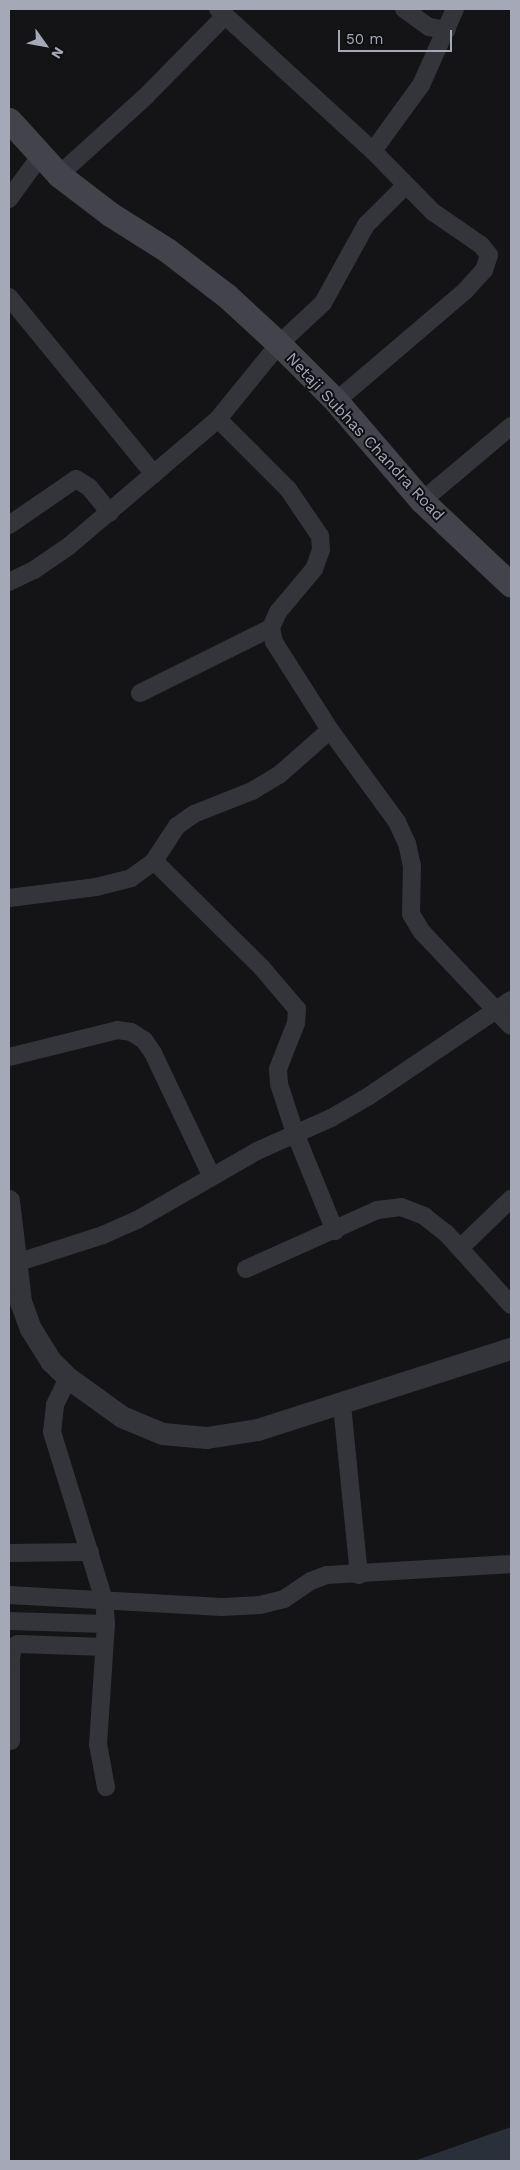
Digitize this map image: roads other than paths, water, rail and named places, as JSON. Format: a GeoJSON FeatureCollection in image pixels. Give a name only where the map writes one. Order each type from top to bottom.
{"type":"FeatureCollection","features":[{"type":"Feature","properties":{"kind":"main road","name":"Netaji Subhas Chandra Road"},"geometry":{"type":"LineString","coordinates":[[9,120],[59,175],[227,296],[279,344],[336,401],[422,501],[511,586]]}},
{"type":"Feature","properties":{"kind":"street"},"geometry":{"type":"LineString","coordinates":[[404,9],[429,27],[447,30]]}},
{"type":"Feature","properties":{"kind":"street"},"geometry":{"type":"LineString","coordinates":[[373,151],[421,85],[455,9]]}},
{"type":"Feature","properties":{"kind":"street"},"geometry":{"type":"LineString","coordinates":[[59,175],[146,96],[221,13],[373,151],[405,186],[433,212],[481,245],[489,255],[484,270],[434,318],[336,401]]}},
{"type":"Feature","properties":{"kind":"street"},"geometry":{"type":"LineString","coordinates":[[9,200],[41,156]]}},
{"type":"Feature","properties":{"kind":"street"},"geometry":{"type":"LineString","coordinates":[[9,582],[62,551],[110,513],[218,418],[279,344],[323,303],[366,225],[405,186]]}},
{"type":"Feature","properties":{"kind":"street"},"geometry":{"type":"LineString","coordinates":[[9,297],[154,474]]}},
{"type":"Feature","properties":{"kind":"street"},"geometry":{"type":"LineString","coordinates":[[218,418],[288,489],[320,536],[321,550],[314,569],[278,612],[271,628],[274,642],[330,730],[397,822],[408,843],[412,866],[411,914],[422,932],[511,1026]]}},
{"type":"Feature","properties":{"kind":"street"},"geometry":{"type":"LineString","coordinates":[[422,501],[511,426]]}},
{"type":"Feature","properties":{"kind":"street"},"geometry":{"type":"LineString","coordinates":[[9,525],[76,479],[89,487],[110,513]]}},
{"type":"Feature","properties":{"kind":"street"},"geometry":{"type":"LineString","coordinates":[[140,693],[271,628]]}},
{"type":"Feature","properties":{"kind":"street"},"geometry":{"type":"LineString","coordinates":[[9,898],[96,887],[131,878],[154,861],[177,826],[194,814],[252,791],[279,775],[330,730]]}},
{"type":"Feature","properties":{"kind":"street"},"geometry":{"type":"LineString","coordinates":[[154,861],[274,980],[297,1009],[296,1023],[278,1069],[295,1133],[335,1230]]}},
{"type":"Feature","properties":{"kind":"street"},"geometry":{"type":"LineString","coordinates":[[16,1263],[103,1234],[137,1220],[211,1175],[369,1096],[511,1000]]}},
{"type":"Feature","properties":{"kind":"street"},"geometry":{"type":"LineString","coordinates":[[9,1057],[117,1030],[131,1032],[144,1040],[153,1053],[211,1175]]}},
{"type":"Feature","properties":{"kind":"street"},"geometry":{"type":"LineString","coordinates":[[460,1248],[511,1199]]}},
{"type":"Feature","properties":{"kind":"street"},"geometry":{"type":"LineString","coordinates":[[9,1201],[21,1302],[31,1329],[52,1362],[68,1378],[122,1417],[163,1434],[207,1438],[258,1430],[342,1405],[511,1349]]}},
{"type":"Feature","properties":{"kind":"street"},"geometry":{"type":"LineString","coordinates":[[246,1269],[377,1210],[401,1207],[424,1216],[460,1248],[511,1304]]}},
{"type":"Feature","properties":{"kind":"street"},"geometry":{"type":"LineString","coordinates":[[68,1378],[55,1405],[52,1432],[69,1496],[90,1552],[104,1600],[106,1624],[98,1744],[106,1787]]}},
{"type":"Feature","properties":{"kind":"street"},"geometry":{"type":"LineString","coordinates":[[342,1405],[359,1575]]}},
{"type":"Feature","properties":{"kind":"street"},"geometry":{"type":"LineString","coordinates":[[9,1553],[90,1552]]}},
{"type":"Feature","properties":{"kind":"street"},"geometry":{"type":"LineString","coordinates":[[9,1595],[222,1607],[260,1605],[284,1599],[311,1581],[327,1575],[359,1575],[511,1564]]}},
{"type":"Feature","properties":{"kind":"street"},"geometry":{"type":"LineString","coordinates":[[9,1621],[106,1624]]}},
{"type":"Feature","properties":{"kind":"street"},"geometry":{"type":"LineString","coordinates":[[11,1741],[10,1672],[12,1650],[18,1644],[104,1647]]}}]}
